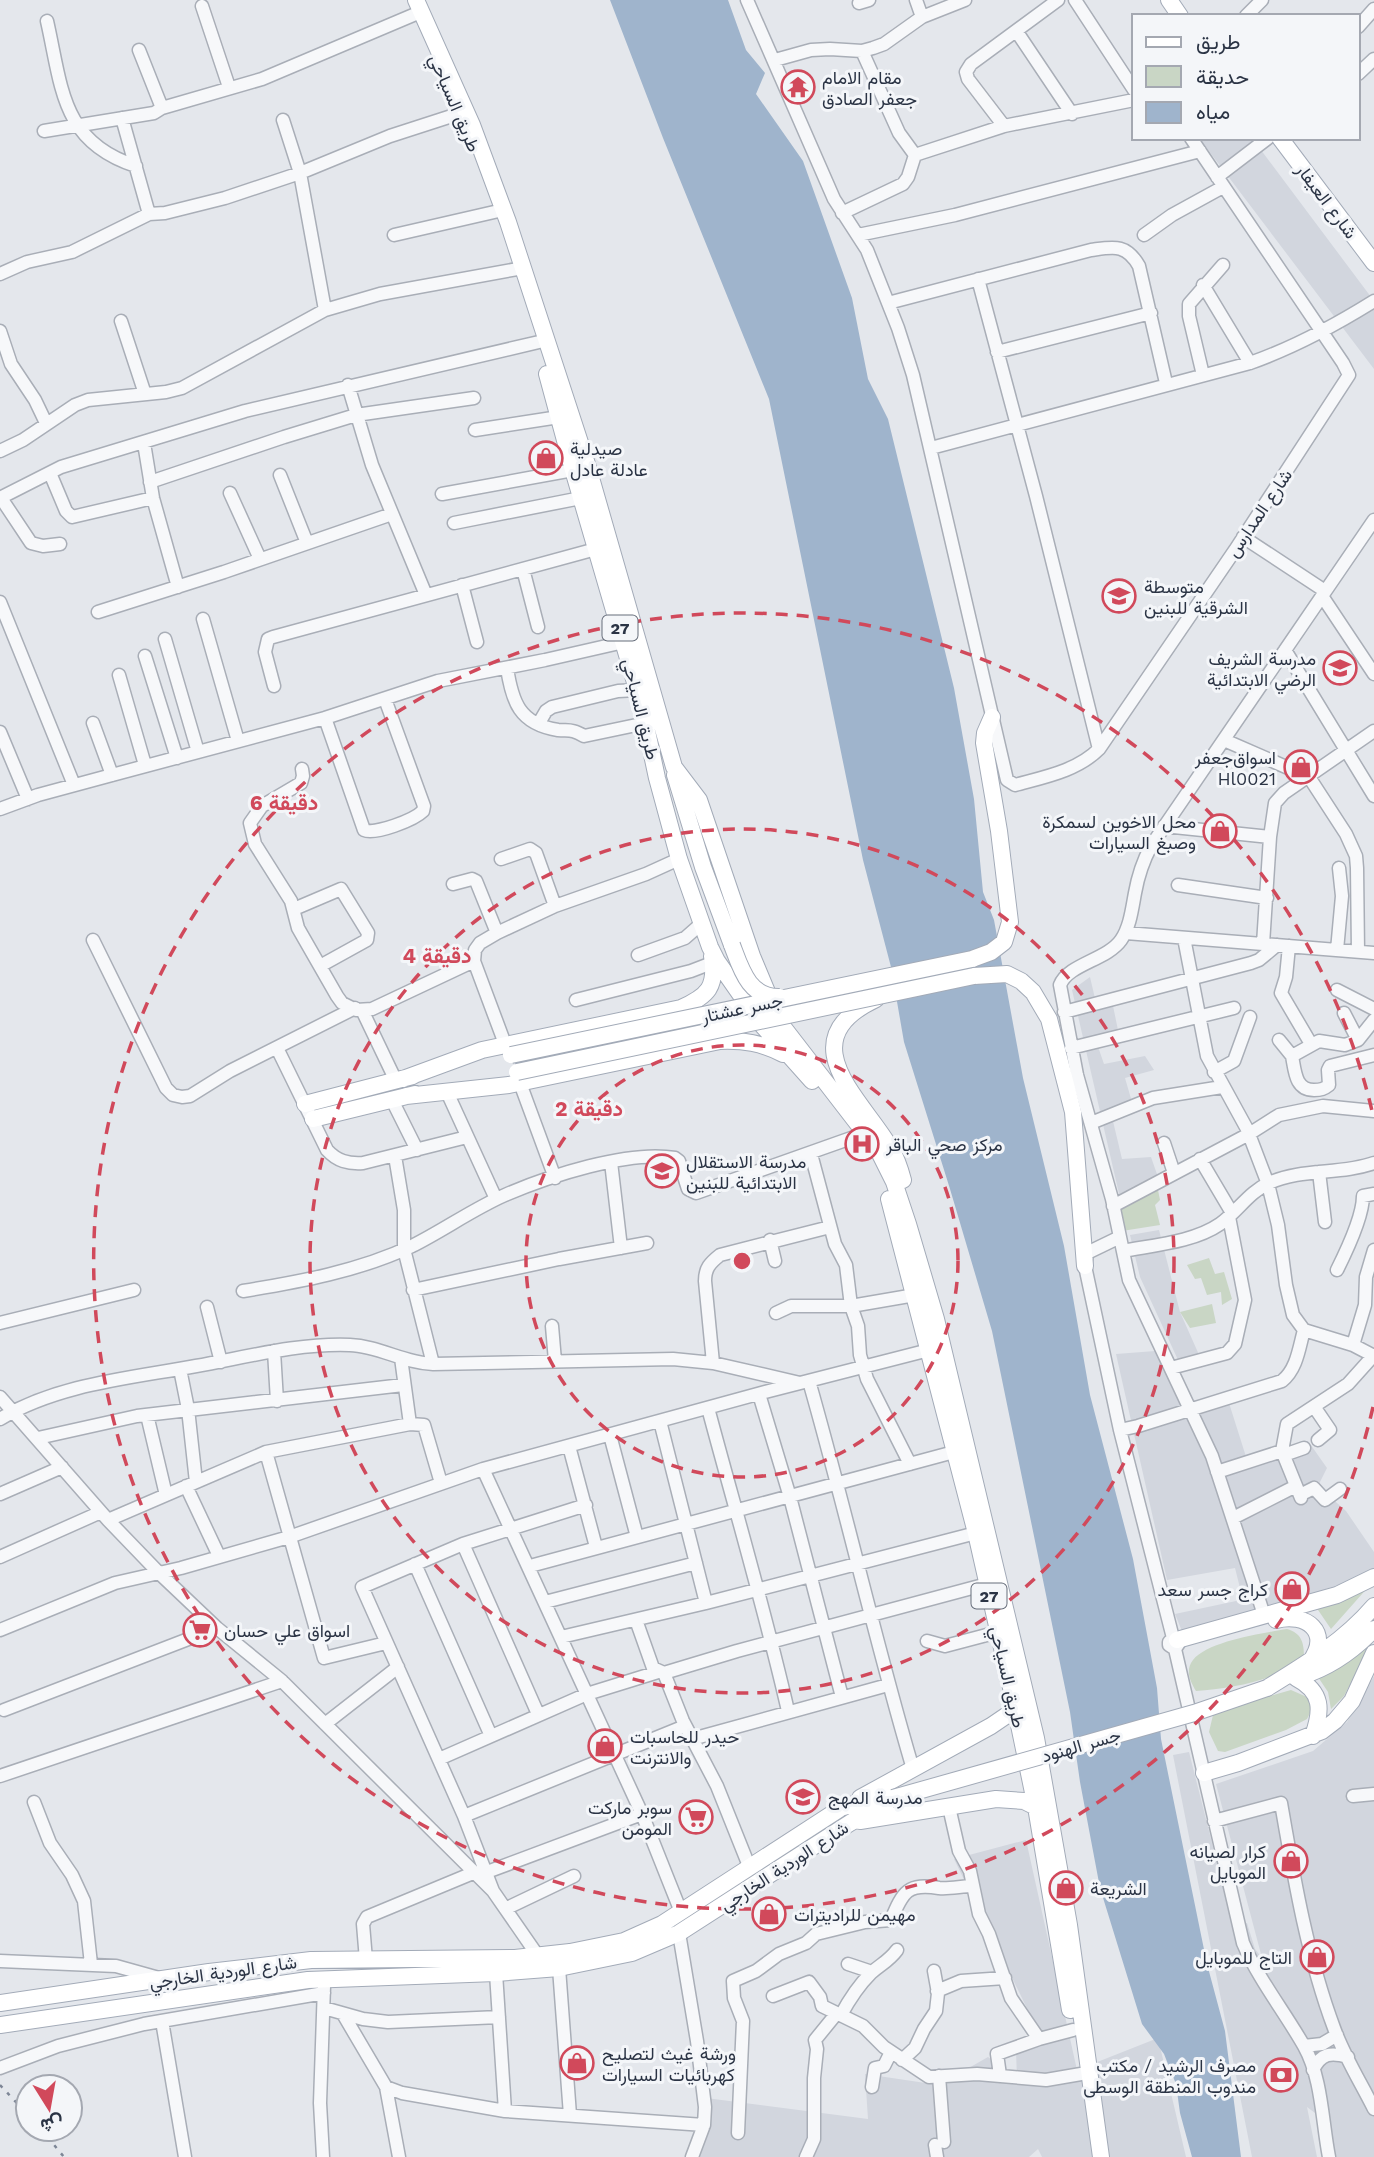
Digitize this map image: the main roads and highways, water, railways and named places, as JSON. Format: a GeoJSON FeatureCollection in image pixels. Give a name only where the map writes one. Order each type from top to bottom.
{"type":"FeatureCollection","features":[{"type":"Feature","properties":{"kind":"main road","name":"طريق السياحي"},"geometry":{"type":"LineString","coordinates":[[416,4],[458,114],[502,206]]}},
{"type":"Feature","properties":{"kind":"main road","name":"طريق السياحي"},"geometry":{"type":"LineString","coordinates":[[416,4],[472,125],[523,268],[587,464],[670,759],[678,775],[699,800],[728,892],[780,1023],[865,1131],[887,1165],[908,1224],[936,1318],[936,1349],[954,1452],[976,1533],[1061,1917]]}},
{"type":"Feature","properties":{"kind":"main road","name":"شارع العيفار"},"geometry":{"type":"LineString","coordinates":[[1280,140],[1374,262]]}},
{"type":"Feature","properties":{"kind":"main road","name":"طريق السياحي"},"geometry":{"type":"LineString","coordinates":[[530,292],[538,342],[646,723],[678,859],[713,957],[761,1024],[857,1136],[885,1185],[915,1294],[936,1349],[1036,1738],[1064,1938],[1101,2157]]}},
{"type":"Feature","properties":{"kind":"main road","name":"جسر عشتار"},"geometry":{"type":"LineString","coordinates":[[508,1050],[800,996],[972,959],[999,947],[1007,937],[1010,909],[984,743],[992,717]]}},
{"type":"Feature","properties":{"kind":"main road"},"geometry":{"type":"LineString","coordinates":[[670,759],[703,867],[748,983],[772,997],[800,996]]}},
{"type":"Feature","properties":{"kind":"main road"},"geometry":{"type":"LineString","coordinates":[[305,1104],[681,1007],[700,1000],[709,990],[713,980],[713,957]]}},
{"type":"Feature","properties":{"kind":"main road","name":"جسر عشتار"},"geometry":{"type":"LineString","coordinates":[[519,1078],[894,992],[974,976],[1007,974],[1021,981],[1033,992],[1055,1036],[1071,1099],[1075,1127],[1079,1213],[1085,1266]]}},
{"type":"Feature","properties":{"kind":"main road"},"geometry":{"type":"LineString","coordinates":[[894,992],[864,1004],[851,1013],[836,1036],[834,1051],[845,1085],[892,1151],[899,1167],[936,1318]]}},
{"type":"Feature","properties":{"kind":"main road"},"geometry":{"type":"LineString","coordinates":[[399,1098],[720,1041],[752,1042],[769,1046],[799,1066]]}},
{"type":"Feature","properties":{"kind":"main road"},"geometry":{"type":"LineString","coordinates":[[313,1119],[399,1098],[519,1078]]}},
{"type":"Feature","properties":{"kind":"main road"},"geometry":{"type":"LineString","coordinates":[[1310,1662],[1319,1644],[1317,1633],[1306,1621],[1292,1618],[1176,1643],[1337,1595],[1374,1577]]}},
{"type":"Feature","properties":{"kind":"main road"},"geometry":{"type":"LineString","coordinates":[[1267,1688],[1347,1635],[1374,1606]]}},
{"type":"Feature","properties":{"kind":"main road"},"geometry":{"type":"LineString","coordinates":[[1267,1688],[1332,1662],[1358,1646],[1374,1629]]}},
{"type":"Feature","properties":{"kind":"main road"},"geometry":{"type":"LineString","coordinates":[[1203,1769],[1238,1763],[1313,1736],[1335,1721],[1352,1701],[1374,1653]]}},
{"type":"Feature","properties":{"kind":"main road"},"geometry":{"type":"LineString","coordinates":[[1296,1678],[1313,1691],[1318,1701],[1320,1712],[1313,1736]]}},
{"type":"Feature","properties":{"kind":"main road","name":"جسر الهنود"},"geometry":{"type":"LineString","coordinates":[[893,1798],[1194,1713],[1267,1688]]}},
{"type":"Feature","properties":{"kind":"main road"},"geometry":{"type":"LineString","coordinates":[[1016,1709],[991,1726],[835,1812],[843,1818],[844,1826],[1010,1798],[1036,1807]]}},
{"type":"Feature","properties":{"kind":"main road","name":"شارع الوردية الخارجي"},"geometry":{"type":"LineString","coordinates":[[0,2003],[311,1960],[495,1959],[538,1956],[624,1941],[681,1912],[835,1812],[863,1801],[893,1798]]}},
{"type":"Feature","properties":{"kind":"main road","name":"شارع الوردية الخارجي"},"geometry":{"type":"LineString","coordinates":[[0,2025],[308,1980],[324,1986],[352,1978],[559,1968],[632,1953],[680,1933],[844,1826],[893,1798]]}},
{"type":"Feature","properties":{"kind":"main road","name":"طريق السياحي"},"geometry":{"type":"LineString","coordinates":[[1064,1938],[1073,2030],[1095,2157]]}},
{"type":"Feature","properties":{"kind":"main road"},"geometry":{"type":"LineString","coordinates":[[308,1980],[319,1976],[321,1971],[320,1966],[311,1960]]}},
{"type":"Feature","properties":{"kind":"main road"},"geometry":{"type":"LineString","coordinates":[[352,1978],[345,1969],[348,1964],[362,1960]]}},
{"type":"Feature","properties":{"kind":"water"},"geometry":{"type":"Polygon","coordinates":[[[610,0],[728,0],[746,50],[765,73],[756,94],[803,161],[852,298],[868,379],[888,419],[954,688],[974,799],[983,892],[994,920],[1023,1078],[1064,1246],[1090,1395],[1133,1559],[1157,1688],[1161,1739],[1207,1964],[1225,2031],[1241,2157],[1192,2157],[1180,2113],[1176,2084],[1164,2054],[1142,2024],[1100,1888],[1070,1712],[992,1331],[904,1042],[891,967],[863,860],[769,399],[610,0]]]}},
{"type":"Feature","properties":{"kind":"railway"},"geometry":{"type":"LineString","coordinates":[[0,2085],[14,2100]]}},
{"type":"Feature","properties":{"kind":"railway"},"geometry":{"type":"LineString","coordinates":[[52,2143],[64,2157]]}},
{"type":"Feature","properties":{"kind":"place","name":"مقام الامام جعفر الصادق"},"geometry":{"type":"Point","coordinates":[798,87]}},
{"type":"Feature","properties":{"kind":"place","name":"صيدلية عادلة عادل"},"geometry":{"type":"Point","coordinates":[546,458]}},
{"type":"Feature","properties":{"kind":"place","name":"متوسطة الشرقية للبنين"},"geometry":{"type":"Point","coordinates":[1119,596]}},
{"type":"Feature","properties":{"kind":"place","name":"مدرسة الشريف الرضي الابتدائية"},"geometry":{"type":"Point","coordinates":[1340,668]}},
{"type":"Feature","properties":{"kind":"place","name":"اسواق‌جعفر Hl0021"},"geometry":{"type":"Point","coordinates":[1301,767]}},
{"type":"Feature","properties":{"kind":"place","name":"محل الاخوين لسمكرة وصبغ السيارات"},"geometry":{"type":"Point","coordinates":[1220,831]}},
{"type":"Feature","properties":{"kind":"place","name":"مركز صحي الباقر"},"geometry":{"type":"Point","coordinates":[862,1144]}},
{"type":"Feature","properties":{"kind":"place","name":"مدرسة الاستقلال الابتدائية للبنين"},"geometry":{"type":"Point","coordinates":[662,1171]}},
{"type":"Feature","properties":{"kind":"place","name":"كراج جسر سعد"},"geometry":{"type":"Point","coordinates":[1292,1589]}},
{"type":"Feature","properties":{"kind":"place","name":"اسواق علي حسان"},"geometry":{"type":"Point","coordinates":[200,1630]}},
{"type":"Feature","properties":{"kind":"place","name":"حيدر للحاسبات والانترنت"},"geometry":{"type":"Point","coordinates":[605,1746]}},
{"type":"Feature","properties":{"kind":"place","name":"مدرسة المهج"},"geometry":{"type":"Point","coordinates":[803,1797]}},
{"type":"Feature","properties":{"kind":"place","name":"سوبر ماركت المومن"},"geometry":{"type":"Point","coordinates":[696,1817]}},
{"type":"Feature","properties":{"kind":"place","name":"كرار لصيانه الموبايل"},"geometry":{"type":"Point","coordinates":[1291,1861]}},
{"type":"Feature","properties":{"kind":"place","name":"الشريعة"},"geometry":{"type":"Point","coordinates":[1066,1888]}},
{"type":"Feature","properties":{"kind":"place","name":"مهيمن للراديترات"},"geometry":{"type":"Point","coordinates":[769,1914]}},
{"type":"Feature","properties":{"kind":"place","name":"التاج للموبايل"},"geometry":{"type":"Point","coordinates":[1317,1957]}},
{"type":"Feature","properties":{"kind":"place","name":"ورشة غيث لتصليح كهربائيات السيارات"},"geometry":{"type":"Point","coordinates":[577,2063]}},
{"type":"Feature","properties":{"kind":"place","name":"مصرف الرشيد / مكتب مندوب المنطقة الوسطى"},"geometry":{"type":"Point","coordinates":[1281,2075]}}]}
